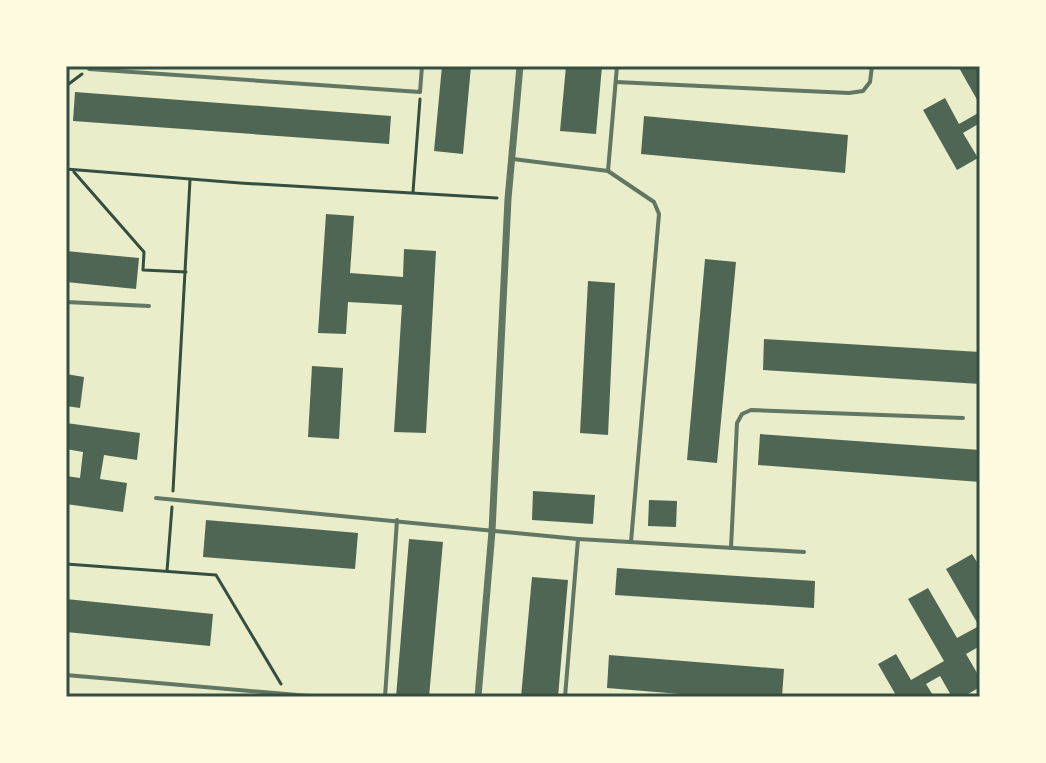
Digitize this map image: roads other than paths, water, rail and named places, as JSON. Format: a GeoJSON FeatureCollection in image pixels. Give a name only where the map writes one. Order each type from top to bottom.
{"type":"FeatureCollection","features":[{"type":"Feature","properties":{"kind":"street"},"geometry":{"type":"LineString","coordinates":[[478,697],[492,531],[508,199],[520,66]]}},
{"type":"Feature","properties":{"kind":"lane"},"geometry":{"type":"LineString","coordinates":[[155,75],[156,66]]}},
{"type":"Feature","properties":{"kind":"lane"},"geometry":{"type":"LineString","coordinates":[[89,69],[420,92],[422,66]]}},
{"type":"Feature","properties":{"kind":"lane"},"geometry":{"type":"LineString","coordinates":[[608,171],[617,66]]}},
{"type":"Feature","properties":{"kind":"lane"},"geometry":{"type":"LineString","coordinates":[[616,82],[849,93],[863,91],[870,82],[872,66]]}},
{"type":"Feature","properties":{"kind":"lane"},"geometry":{"type":"LineString","coordinates":[[511,159],[608,171],[654,202],[659,214],[631,542]]}},
{"type":"Feature","properties":{"kind":"lane"},"geometry":{"type":"LineString","coordinates":[[66,302],[149,306]]}},
{"type":"Feature","properties":{"kind":"lane"},"geometry":{"type":"LineString","coordinates":[[731,548],[737,423],[742,414],[751,410],[963,418]]}},
{"type":"Feature","properties":{"kind":"lane"},"geometry":{"type":"LineString","coordinates":[[156,498],[578,539],[804,552]]}},
{"type":"Feature","properties":{"kind":"lane"},"geometry":{"type":"LineString","coordinates":[[385,697],[397,520]]}},
{"type":"Feature","properties":{"kind":"lane"},"geometry":{"type":"LineString","coordinates":[[565,697],[578,539]]}},
{"type":"Feature","properties":{"kind":"lane"},"geometry":{"type":"LineString","coordinates":[[66,675],[321,697]]}}]}
